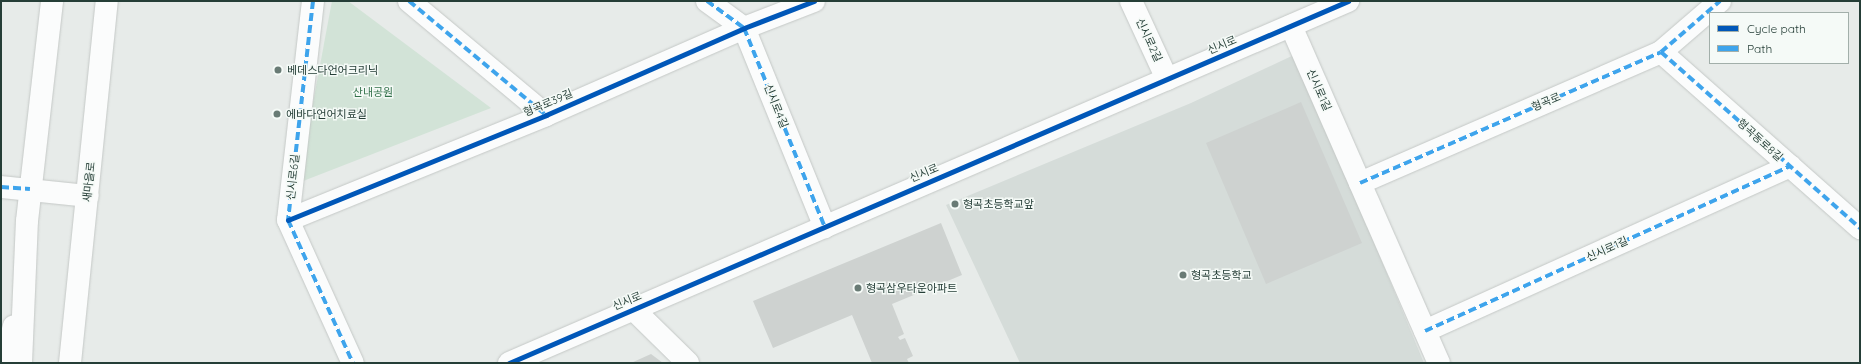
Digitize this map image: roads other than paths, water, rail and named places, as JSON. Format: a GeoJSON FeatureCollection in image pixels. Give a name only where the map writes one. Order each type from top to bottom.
{"type":"FeatureCollection","features":[{"type":"Feature","properties":{"kind":"street"},"geometry":{"type":"LineString","coordinates":[[21,363],[30,189],[52,1]]}},
{"type":"Feature","properties":{"kind":"street","name":"새마을로"},"geometry":{"type":"LineString","coordinates":[[70,363],[107,1]]}},
{"type":"Feature","properties":{"kind":"street","name":"신시로6길"},"geometry":{"type":"LineString","coordinates":[[288,220],[313,1]]}},
{"type":"Feature","properties":{"kind":"street","name":"형곡로39길"},"geometry":{"type":"LineString","coordinates":[[409,1],[546,115]]}},
{"type":"Feature","properties":{"kind":"street"},"geometry":{"type":"LineString","coordinates":[[707,1],[744,28]]}},
{"type":"Feature","properties":{"kind":"street","name":"형곡로39길"},"geometry":{"type":"LineString","coordinates":[[288,220],[546,115],[744,28],[814,1]]}},
{"type":"Feature","properties":{"kind":"street","name":"신시로2길"},"geometry":{"type":"LineString","coordinates":[[1131,1],[1167,79]]}},
{"type":"Feature","properties":{"kind":"street","name":"신시로"},"geometry":{"type":"LineString","coordinates":[[508,363],[1348,1]]}},
{"type":"Feature","properties":{"kind":"street","name":"형곡로"},"geometry":{"type":"LineString","coordinates":[[1360,183],[1661,52],[1720,1]]}},
{"type":"Feature","properties":{"kind":"street","name":"신시로1길"},"geometry":{"type":"LineString","coordinates":[[1291,26],[1439,363]]}},
{"type":"Feature","properties":{"kind":"street","name":"신시로4길"},"geometry":{"type":"LineString","coordinates":[[744,28],[825,227]]}},
{"type":"Feature","properties":{"kind":"street","name":"형곡동로8길"},"geometry":{"type":"LineString","coordinates":[[1661,52],[1860,228]]}},
{"type":"Feature","properties":{"kind":"street","name":"신시로1길"},"geometry":{"type":"LineString","coordinates":[[1425,331],[1790,166]]}},
{"type":"Feature","properties":{"kind":"street"},"geometry":{"type":"LineString","coordinates":[[1,187],[88,196]]}},
{"type":"Feature","properties":{"kind":"street"},"geometry":{"type":"LineString","coordinates":[[288,220],[353,363]]}},
{"type":"Feature","properties":{"kind":"street"},"geometry":{"type":"LineString","coordinates":[[4,363],[24,290]]}},
{"type":"Feature","properties":{"kind":"street"},"geometry":{"type":"LineString","coordinates":[[633,309],[688,363]]}},
{"type":"Feature","properties":{"kind":"place","name":"베데스다언어크리닉"},"geometry":{"type":"Point","coordinates":[278,70]}},
{"type":"Feature","properties":{"kind":"place","name":"에바다언어치료실"},"geometry":{"type":"Point","coordinates":[277,114]}},
{"type":"Feature","properties":{"kind":"place","name":"형곡초등학교앞"},"geometry":{"type":"Point","coordinates":[955,204]}},
{"type":"Feature","properties":{"kind":"place","name":"형곡초등학교"},"geometry":{"type":"Point","coordinates":[1183,275]}},
{"type":"Feature","properties":{"kind":"place","name":"형곡삼우타운아파트"},"geometry":{"type":"Point","coordinates":[858,288]}},
{"type":"Feature","properties":{"kind":"park label","name":"산내공원"},"geometry":{"type":"Point","coordinates":[373,92]}}]}
